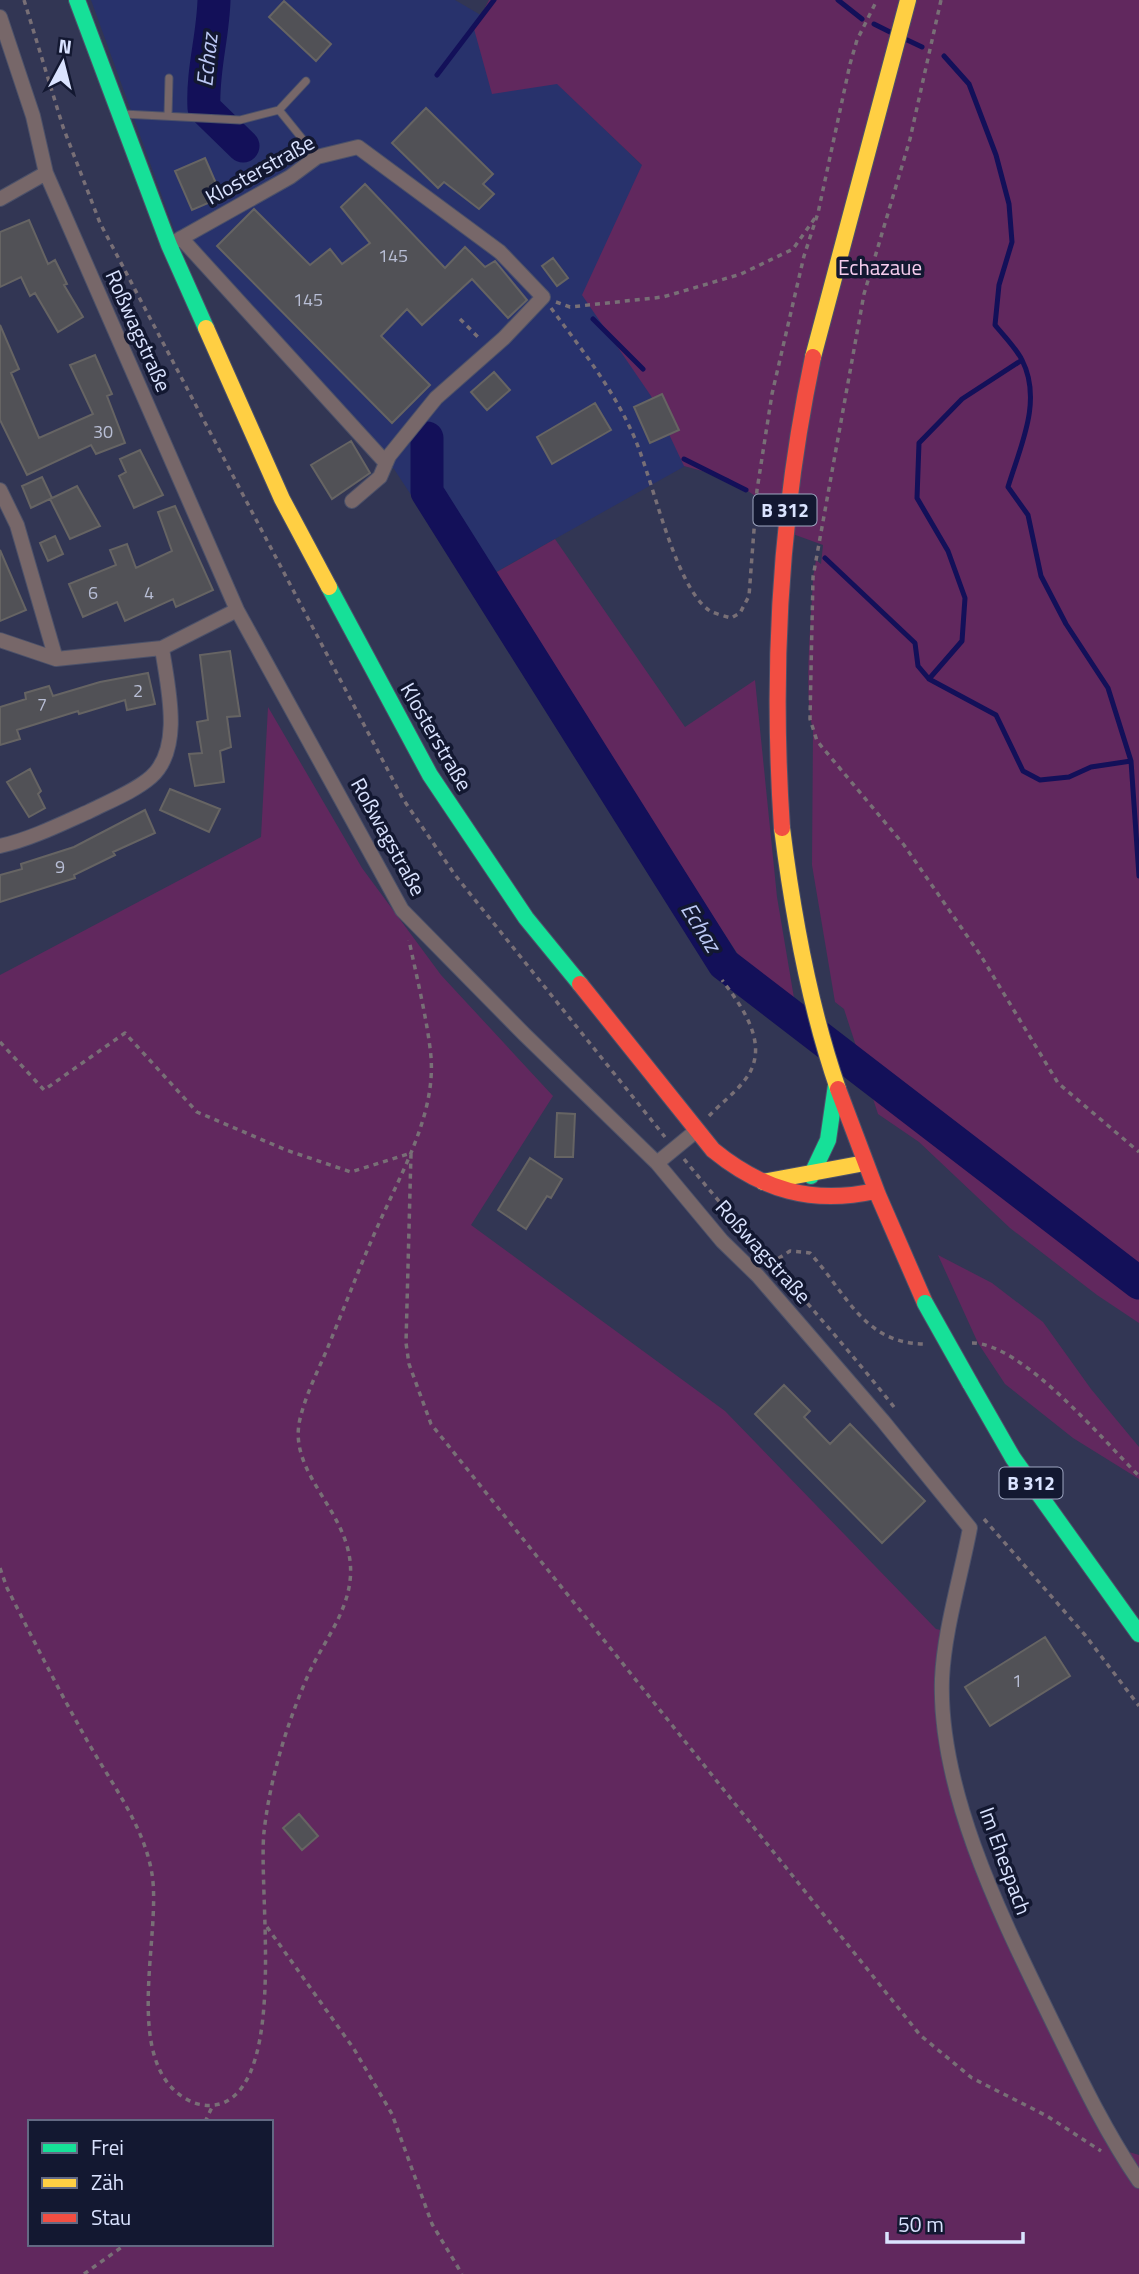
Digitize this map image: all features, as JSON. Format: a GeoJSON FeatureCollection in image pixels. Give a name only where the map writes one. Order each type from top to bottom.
{"type":"FeatureCollection","features":[{"type":"Feature","properties":{"kind":"main road","name":"Klosterstraße"},"geometry":{"type":"LineString","coordinates":[[77,0],[119,114],[282,499],[430,775],[526,918],[696,1131],[730,1166],[786,1194],[824,1200],[875,1191]]}},
{"type":"Feature","properties":{"kind":"main road","name":"B 312"},"geometry":{"type":"LineString","coordinates":[[908,0],[811,363],[793,461],[780,553],[773,670],[783,826],[798,931],[830,1062],[875,1191],[925,1303],[1013,1458],[1139,1634]]}},
{"type":"Feature","properties":{"kind":"main road"},"geometry":{"type":"LineString","coordinates":[[811,1176],[828,1140],[836,1083]]}},
{"type":"Feature","properties":{"kind":"main road"},"geometry":{"type":"LineString","coordinates":[[763,1182],[811,1176],[865,1163]]}},
{"type":"Feature","properties":{"kind":"street","name":"Roßwagstraße"},"geometry":{"type":"LineString","coordinates":[[0,17],[33,116],[46,173],[237,610],[402,910],[657,1163],[722,1241],[758,1276],[883,1420],[970,1528]]}},
{"type":"Feature","properties":{"kind":"street","name":"Klosterstraße"},"geometry":{"type":"LineString","coordinates":[[175,242],[290,177],[317,158],[358,147],[500,252],[543,297]]}},
{"type":"Feature","properties":{"kind":"street"},"geometry":{"type":"LineString","coordinates":[[0,199],[46,173]]}},
{"type":"Feature","properties":{"kind":"street"},"geometry":{"type":"LineString","coordinates":[[175,242],[386,463]]}},
{"type":"Feature","properties":{"kind":"street"},"geometry":{"type":"LineString","coordinates":[[352,501],[380,477],[386,463],[436,398],[543,297]]}},
{"type":"Feature","properties":{"kind":"street"},"geometry":{"type":"LineString","coordinates":[[0,490],[17,525],[56,659]]}},
{"type":"Feature","properties":{"kind":"street"},"geometry":{"type":"LineString","coordinates":[[0,640],[56,659],[162,648],[237,610]]}},
{"type":"Feature","properties":{"kind":"street"},"geometry":{"type":"LineString","coordinates":[[0,846],[40,833],[104,804],[144,782],[157,771],[167,746],[172,720],[162,648]]}},
{"type":"Feature","properties":{"kind":"street"},"geometry":{"type":"LineString","coordinates":[[657,1163],[696,1131]]}},
{"type":"Feature","properties":{"kind":"street","name":"Im Ehespach"},"geometry":{"type":"LineString","coordinates":[[970,1528],[942,1679],[947,1734],[958,1792],[996,1906],[1116,2148],[1139,2181]]}},
{"type":"Feature","properties":{"kind":"lane"},"geometry":{"type":"LineString","coordinates":[[168,116],[169,78]]}},
{"type":"Feature","properties":{"kind":"lane"},"geometry":{"type":"LineString","coordinates":[[119,114],[240,120],[279,110],[306,80]]}},
{"type":"Feature","properties":{"kind":"lane"},"geometry":{"type":"LineString","coordinates":[[279,110],[317,158]]}},
{"type":"Feature","properties":{"kind":"path"},"geometry":{"type":"LineString","coordinates":[[24,0],[63,127],[100,223],[403,799],[455,874],[745,1234]]}},
{"type":"Feature","properties":{"kind":"path"},"geometry":{"type":"LineString","coordinates":[[543,297],[589,359],[632,430],[691,591],[710,611],[731,618],[740,613],[749,596],[763,442],[787,325],[818,213],[850,64],[877,0]]}},
{"type":"Feature","properties":{"kind":"path"},"geometry":{"type":"LineString","coordinates":[[941,0],[910,139],[892,190],[861,307],[813,577],[810,719],[817,741],[904,845],[981,956],[1058,1083],[1139,1152]]}},
{"type":"Feature","properties":{"kind":"path"},"geometry":{"type":"LineString","coordinates":[[543,297],[570,307],[600,305],[663,297],[741,274],[793,249],[818,213]]}},
{"type":"Feature","properties":{"kind":"path"},"geometry":{"type":"LineString","coordinates":[[460,319],[482,353]]}},
{"type":"Feature","properties":{"kind":"path"},"geometry":{"type":"LineString","coordinates":[[0,1568],[7,1588],[82,1732],[144,1839],[153,1878],[149,1976],[151,2046],[167,2083],[189,2101],[212,2107],[237,2097],[257,2058],[266,1925],[264,1834],[270,1793],[295,1704],[322,1646],[339,1618],[350,1580],[348,1545],[301,1455],[300,1419],[359,1269],[411,1153],[424,1113],[431,1057],[402,910]]}},
{"type":"Feature","properties":{"kind":"path"},"geometry":{"type":"LineString","coordinates":[[696,1131],[746,1079],[755,1058],[754,1034],[746,1013],[722,980]]}},
{"type":"Feature","properties":{"kind":"path"},"geometry":{"type":"LineString","coordinates":[[0,1042],[44,1090],[125,1033],[197,1111],[286,1150],[351,1171],[411,1153]]}},
{"type":"Feature","properties":{"kind":"path"},"geometry":{"type":"LineString","coordinates":[[411,1153],[406,1343],[409,1364],[431,1424],[920,2035],[972,2078],[1047,2116],[1100,2151],[1116,2148]]}},
{"type":"Feature","properties":{"kind":"path"},"geometry":{"type":"LineString","coordinates":[[1085,1634],[1139,1706]]}},
{"type":"Feature","properties":{"kind":"path"},"geometry":{"type":"LineString","coordinates":[[266,1925],[354,2049],[392,2114],[432,2224],[462,2274]]}},
{"type":"Feature","properties":{"kind":"path"},"geometry":{"type":"LineString","coordinates":[[206,2120],[212,2107]]}},
{"type":"Feature","properties":{"kind":"path"},"geometry":{"type":"LineString","coordinates":[[84,2274],[123,2246]]}},
{"type":"Feature","properties":{"kind":"shaded area"},"geometry":{"type":"Polygon","coordinates":[[[91,0],[455,0],[496,24],[680,202],[728,442],[471,586],[394,469],[175,232],[91,0]]]}},
{"type":"Feature","properties":{"kind":"green space","name":"Echazaue"},"geometry":{"type":"Polygon","coordinates":[[[489,0],[1139,0],[1139,1323],[1097,1295],[1010,1228],[919,1142],[878,1114],[844,1009],[835,1002],[812,865],[813,729],[809,697],[809,655],[813,577],[816,560],[821,564],[823,545],[779,529],[760,499],[728,478],[684,466],[651,396],[582,295],[642,165],[557,84],[492,94],[474,29],[489,0]]]}},
{"type":"Feature","properties":{"kind":"green space"},"geometry":{"type":"Polygon","coordinates":[[[555,539],[685,727],[755,680],[777,897],[795,1004],[751,974],[488,577],[555,539]]]}},
{"type":"Feature","properties":{"kind":"green space"},"geometry":{"type":"Polygon","coordinates":[[[268,707],[362,868],[441,975],[553,1096],[471,1225],[725,1411],[936,1629],[950,1632],[947,1734],[996,1906],[1116,2148],[1139,2155],[1139,2274],[0,2274],[0,975],[261,837],[268,707]],[[555,1580],[797,1882],[797,1881],[555,1580]]]}},
{"type":"Feature","properties":{"kind":"green space"},"geometry":{"type":"Polygon","coordinates":[[[938,1255],[992,1283],[1043,1322],[1091,1389],[1139,1447],[1139,1479],[1073,1438],[1005,1384],[978,1343],[938,1255]]]}},
{"type":"Feature","properties":{"kind":"building"},"geometry":{"type":"Polygon","coordinates":[[[284,1],[331,44],[316,61],[269,17],[284,1]]]}},
{"type":"Feature","properties":{"kind":"building"},"geometry":{"type":"Polygon","coordinates":[[[426,108],[493,174],[483,184],[494,194],[479,209],[444,182],[438,188],[392,143],[426,108]]]}},
{"type":"Feature","properties":{"kind":"building"},"geometry":{"type":"Polygon","coordinates":[[[205,158],[222,197],[192,210],[175,171],[205,158]]]}},
{"type":"Feature","properties":{"kind":"building"},"geometry":{"type":"Polygon","coordinates":[[[365,184],[445,268],[465,247],[485,267],[495,261],[527,300],[508,318],[472,279],[422,325],[407,309],[381,336],[430,385],[392,423],[217,246],[254,209],[310,265],[330,249],[342,264],[370,243],[341,207],[365,184]]]}},
{"type":"Feature","properties":{"kind":"building"},"geometry":{"type":"Polygon","coordinates":[[[29,220],[48,264],[55,260],[67,284],[64,285],[83,317],[58,332],[35,293],[30,296],[21,277],[0,287],[0,232],[29,220]]]}},
{"type":"Feature","properties":{"kind":"building"},"geometry":{"type":"Polygon","coordinates":[[[553,258],[568,278],[557,286],[542,266],[553,258]]]}},
{"type":"Feature","properties":{"kind":"building"},"geometry":{"type":"Polygon","coordinates":[[[0,325],[19,369],[11,373],[39,438],[93,414],[70,365],[95,355],[112,394],[107,396],[125,443],[96,454],[91,445],[27,475],[0,420],[0,325]]]}},
{"type":"Feature","properties":{"kind":"building"},"geometry":{"type":"Polygon","coordinates":[[[494,372],[510,390],[487,410],[471,392],[494,372]]]}},
{"type":"Feature","properties":{"kind":"building"},"geometry":{"type":"Polygon","coordinates":[[[662,394],[679,430],[650,443],[634,407],[662,394]]]}},
{"type":"Feature","properties":{"kind":"building"},"geometry":{"type":"Polygon","coordinates":[[[595,403],[611,430],[552,464],[537,437],[595,403]]]}},
{"type":"Feature","properties":{"kind":"building"},"geometry":{"type":"Polygon","coordinates":[[[351,441],[370,473],[332,499],[311,465],[351,441]]]}},
{"type":"Feature","properties":{"kind":"building"},"geometry":{"type":"Polygon","coordinates":[[[140,450],[163,495],[134,508],[119,476],[126,472],[120,459],[140,450]]]}},
{"type":"Feature","properties":{"kind":"building"},"geometry":{"type":"Polygon","coordinates":[[[42,477],[52,498],[31,508],[22,486],[42,477]]]}},
{"type":"Feature","properties":{"kind":"building"},"geometry":{"type":"Polygon","coordinates":[[[77,486],[100,526],[70,539],[50,499],[77,486]]]}},
{"type":"Feature","properties":{"kind":"building"},"geometry":{"type":"Polygon","coordinates":[[[175,506],[213,590],[176,607],[173,599],[125,621],[117,602],[83,617],[69,584],[116,565],[110,550],[127,544],[136,568],[172,551],[158,512],[175,506]]]}},
{"type":"Feature","properties":{"kind":"building"},"geometry":{"type":"Polygon","coordinates":[[[55,536],[63,554],[48,561],[40,543],[55,536]]]}},
{"type":"Feature","properties":{"kind":"building"},"geometry":{"type":"Polygon","coordinates":[[[0,550],[26,610],[0,621],[0,550]]]}},
{"type":"Feature","properties":{"kind":"building"},"geometry":{"type":"Polygon","coordinates":[[[230,651],[240,716],[227,717],[231,747],[220,751],[224,782],[195,786],[189,754],[202,753],[197,722],[208,720],[200,655],[230,651]]]}},
{"type":"Feature","properties":{"kind":"building"},"geometry":{"type":"Polygon","coordinates":[[[148,673],[155,704],[127,710],[125,700],[79,714],[78,711],[17,730],[20,739],[0,745],[0,707],[26,699],[25,693],[49,686],[53,696],[100,682],[148,673]]]}},
{"type":"Feature","properties":{"kind":"building"},"geometry":{"type":"Polygon","coordinates":[[[30,769],[41,791],[38,794],[45,808],[29,817],[7,782],[30,769]]]}},
{"type":"Feature","properties":{"kind":"building"},"geometry":{"type":"Polygon","coordinates":[[[170,789],[220,809],[209,832],[160,810],[170,789]]]}},
{"type":"Feature","properties":{"kind":"building"},"geometry":{"type":"Polygon","coordinates":[[[145,810],[155,833],[113,852],[115,855],[74,875],[75,878],[0,902],[0,875],[22,869],[21,864],[74,847],[145,810]]]}},
{"type":"Feature","properties":{"kind":"building"},"geometry":{"type":"Polygon","coordinates":[[[557,1113],[575,1114],[573,1157],[555,1157],[557,1113]]]}},
{"type":"Feature","properties":{"kind":"building"},"geometry":{"type":"Polygon","coordinates":[[[530,1158],[562,1179],[551,1198],[547,1196],[526,1229],[498,1210],[530,1158]]]}},
{"type":"Feature","properties":{"kind":"building"},"geometry":{"type":"Polygon","coordinates":[[[784,1385],[810,1411],[804,1417],[830,1444],[850,1424],[925,1501],[882,1543],[755,1414],[784,1385]]]}},
{"type":"Feature","properties":{"kind":"building"},"geometry":{"type":"Polygon","coordinates":[[[1045,1637],[1070,1676],[990,1726],[965,1687],[1045,1637]]]}},
{"type":"Feature","properties":{"kind":"building"},"geometry":{"type":"Polygon","coordinates":[[[299,1814],[318,1836],[302,1850],[283,1828],[299,1814]]]}},
{"type":"Feature","properties":{"kind":"waterway","name":"Echaz"},"geometry":{"type":"LineString","coordinates":[[214,0],[204,108],[243,146]]}},
{"type":"Feature","properties":{"kind":"waterway"},"geometry":{"type":"LineString","coordinates":[[437,75],[494,0]]}},
{"type":"Feature","properties":{"kind":"waterway"},"geometry":{"type":"LineString","coordinates":[[838,0],[862,19]]}},
{"type":"Feature","properties":{"kind":"waterway"},"geometry":{"type":"LineString","coordinates":[[874,24],[894,34]]}},
{"type":"Feature","properties":{"kind":"waterway"},"geometry":{"type":"LineString","coordinates":[[903,38],[922,47]]}},
{"type":"Feature","properties":{"kind":"waterway"},"geometry":{"type":"LineString","coordinates":[[944,56],[969,84],[996,155],[1009,204],[1012,242],[999,285],[995,325],[1022,360],[1028,376],[1030,408],[1008,487],[1028,515],[1041,576],[1066,624],[1108,688],[1131,761],[1139,876]]}},
{"type":"Feature","properties":{"kind":"waterway"},"geometry":{"type":"LineString","coordinates":[[593,319],[643,369]]}},
{"type":"Feature","properties":{"kind":"waterway"},"geometry":{"type":"LineString","coordinates":[[929,679],[962,641],[965,598],[948,551],[917,498],[919,443],[962,399],[1022,360]]}},
{"type":"Feature","properties":{"kind":"waterway","name":"Echaz"},"geometry":{"type":"LineString","coordinates":[[427,438],[427,492],[724,964],[1139,1283]]}},
{"type":"Feature","properties":{"kind":"waterway"},"geometry":{"type":"LineString","coordinates":[[684,459],[746,490]]}},
{"type":"Feature","properties":{"kind":"waterway"},"geometry":{"type":"LineString","coordinates":[[825,558],[915,643],[918,666],[929,679],[996,715],[1023,771],[1040,780],[1069,777],[1091,767],[1131,761]]}},
{"type":"Feature","properties":{"kind":"traffic: fast"},"geometry":{"type":"LineString","coordinates":[[77,0],[169,245],[206,328]]}},
{"type":"Feature","properties":{"kind":"traffic: fast"},"geometry":{"type":"LineString","coordinates":[[329,587],[430,775],[526,918],[580,984]]}},
{"type":"Feature","properties":{"kind":"traffic: fast"},"geometry":{"type":"LineString","coordinates":[[811,1176],[828,1140],[836,1085]]}},
{"type":"Feature","properties":{"kind":"traffic: fast"},"geometry":{"type":"LineString","coordinates":[[925,1303],[970,1383]]}},
{"type":"Feature","properties":{"kind":"traffic: fast"},"geometry":{"type":"LineString","coordinates":[[970,1383],[1013,1458],[1139,1634]]}},
{"type":"Feature","properties":{"kind":"traffic: slow"},"geometry":{"type":"LineString","coordinates":[[813,357],[908,0]]}},
{"type":"Feature","properties":{"kind":"traffic: slow"},"geometry":{"type":"LineString","coordinates":[[206,328],[282,499],[329,587]]}},
{"type":"Feature","properties":{"kind":"traffic: slow"},"geometry":{"type":"LineString","coordinates":[[782,828],[803,960],[838,1089]]}},
{"type":"Feature","properties":{"kind":"traffic: slow"},"geometry":{"type":"LineString","coordinates":[[763,1182],[865,1163]]}},
{"type":"Feature","properties":{"kind":"traffic: jam"},"geometry":{"type":"LineString","coordinates":[[782,828],[778,709],[781,591],[793,474],[813,357]]}},
{"type":"Feature","properties":{"kind":"traffic: jam"},"geometry":{"type":"LineString","coordinates":[[580,984],[713,1150],[731,1164],[769,1184],[809,1195],[852,1195],[875,1191]]}},
{"type":"Feature","properties":{"kind":"traffic: jam"},"geometry":{"type":"LineString","coordinates":[[838,1089],[878,1195],[925,1303]]}}]}
